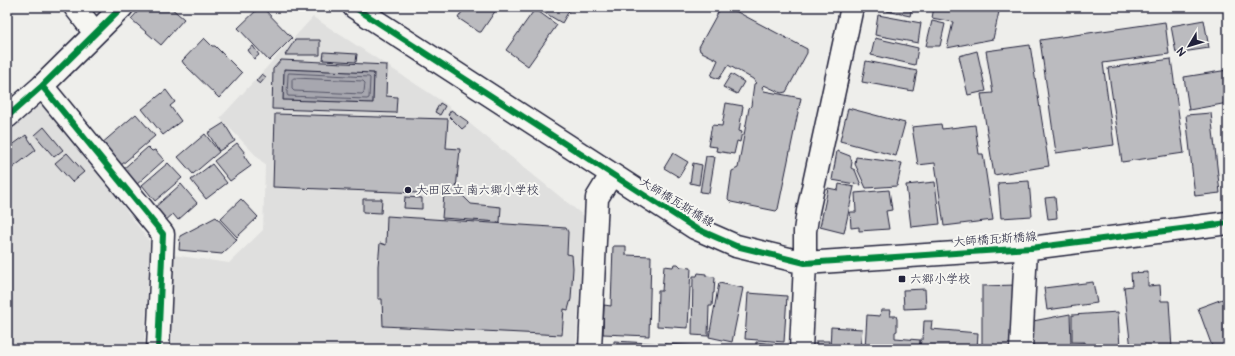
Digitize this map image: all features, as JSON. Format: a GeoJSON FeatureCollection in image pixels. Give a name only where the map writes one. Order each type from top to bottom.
{"type":"FeatureCollection","features":[{"type":"Feature","properties":{"kind":"street"},"geometry":{"type":"LineString","coordinates":[[76,7],[96,33]]}},
{"type":"Feature","properties":{"kind":"street"},"geometry":{"type":"LineString","coordinates":[[7,117],[42,86],[122,7]]}},
{"type":"Feature","properties":{"kind":"street","name":"大師橋瓦斯橋線"},"geometry":{"type":"LineString","coordinates":[[354,7],[611,175],[695,228],[736,246],[805,263],[1026,249],[1228,223]]}},
{"type":"Feature","properties":{"kind":"street"},"geometry":{"type":"LineString","coordinates":[[801,349],[805,231],[852,7]]}},
{"type":"Feature","properties":{"kind":"street"},"geometry":{"type":"LineString","coordinates":[[42,86],[163,234],[158,349]]}},
{"type":"Feature","properties":{"kind":"street"},"geometry":{"type":"LineString","coordinates":[[590,349],[598,198],[611,175]]}},
{"type":"Feature","properties":{"kind":"street"},"geometry":{"type":"LineString","coordinates":[[1022,349],[1026,249]]}},
{"type":"Feature","properties":{"kind":"shaded area","name":"大田区立 南六郷小学校"},"geometry":{"type":"Polygon","coordinates":[[[313,17],[443,102],[584,216],[576,349],[168,349],[173,255],[229,263],[263,230],[265,165],[220,118],[313,17]]]}},
{"type":"Feature","properties":{"kind":"shaded area"},"geometry":{"type":"Polygon","coordinates":[[[36,103],[49,108],[150,242],[144,349],[7,349],[7,128],[36,103]]]}},
{"type":"Feature","properties":{"kind":"water"},"geometry":{"type":"Polygon","coordinates":[[[284,69],[374,73],[373,103],[283,100],[284,69]]]}},
{"type":"Feature","properties":{"kind":"building"},"geometry":{"type":"Polygon","coordinates":[[[142,7],[170,7],[184,19],[161,45],[131,19],[142,7]]]}},
{"type":"Feature","properties":{"kind":"building"},"geometry":{"type":"Polygon","coordinates":[[[260,7],[262,7],[292,38],[269,61],[238,28],[260,7]]]}},
{"type":"Feature","properties":{"kind":"building"},"geometry":{"type":"Polygon","coordinates":[[[465,7],[498,7],[481,32],[479,32],[458,18],[465,7]]]}},
{"type":"Feature","properties":{"kind":"building"},"geometry":{"type":"Polygon","coordinates":[[[539,7],[566,7],[570,9],[562,23],[538,9],[539,7]]]}},
{"type":"Feature","properties":{"kind":"building"},"geometry":{"type":"Polygon","coordinates":[[[721,7],[728,7],[807,49],[807,53],[786,92],[781,93],[764,85],[762,87],[764,91],[801,98],[778,209],[776,211],[731,202],[728,199],[732,171],[738,168],[754,84],[756,83],[753,79],[728,65],[719,79],[711,76],[718,60],[700,51],[699,47],[721,7]]]}},
{"type":"Feature","properties":{"kind":"building"},"geometry":{"type":"Polygon","coordinates":[[[888,7],[912,7],[910,16],[887,11],[888,7]]]}},
{"type":"Feature","properties":{"kind":"building"},"geometry":{"type":"Polygon","coordinates":[[[934,7],[1000,7],[993,39],[947,48],[953,22],[932,18],[934,7]]]}},
{"type":"Feature","properties":{"kind":"building"},"geometry":{"type":"Polygon","coordinates":[[[535,9],[557,25],[528,66],[506,50],[535,9]]]}},
{"type":"Feature","properties":{"kind":"building"},"geometry":{"type":"Polygon","coordinates":[[[878,15],[921,23],[918,43],[875,35],[878,15]]]}},
{"type":"Feature","properties":{"kind":"building"},"geometry":{"type":"Polygon","coordinates":[[[1204,20],[1209,48],[1176,53],[1171,26],[1204,20]]]}},
{"type":"Feature","properties":{"kind":"building"},"geometry":{"type":"Polygon","coordinates":[[[932,21],[945,24],[940,46],[926,46],[932,21]]]}},
{"type":"Feature","properties":{"kind":"building"},"geometry":{"type":"Polygon","coordinates":[[[1165,22],[1169,54],[1103,63],[1114,145],[1056,153],[1040,40],[1165,22]]]}},
{"type":"Feature","properties":{"kind":"building"},"geometry":{"type":"Polygon","coordinates":[[[204,38],[212,46],[215,46],[242,73],[219,98],[182,61],[204,38]]]}},
{"type":"Feature","properties":{"kind":"building"},"geometry":{"type":"Polygon","coordinates":[[[875,38],[918,48],[915,65],[871,55],[875,38]]]}},
{"type":"Feature","properties":{"kind":"building"},"geometry":{"type":"Polygon","coordinates":[[[295,40],[320,40],[320,55],[285,55],[295,40]]]}},
{"type":"Feature","properties":{"kind":"building"},"geometry":{"type":"Polygon","coordinates":[[[1030,45],[1049,166],[994,175],[981,94],[993,93],[986,51],[1030,45]]]}},
{"type":"Feature","properties":{"kind":"building"},"geometry":{"type":"Polygon","coordinates":[[[253,46],[259,55],[254,59],[248,50],[253,46]]]}},
{"type":"Feature","properties":{"kind":"building"},"geometry":{"type":"Polygon","coordinates":[[[977,51],[986,91],[968,95],[959,56],[977,51]]]}},
{"type":"Feature","properties":{"kind":"building"},"geometry":{"type":"Polygon","coordinates":[[[324,52],[357,54],[356,62],[323,60],[324,52]]]}},
{"type":"Feature","properties":{"kind":"building"},"geometry":{"type":"Polygon","coordinates":[[[1171,59],[1184,153],[1122,162],[1108,68],[1171,59]]]}},
{"type":"Feature","properties":{"kind":"building"},"geometry":{"type":"Polygon","coordinates":[[[281,60],[387,65],[386,96],[397,97],[396,113],[272,109],[273,69],[281,60]],[[284,69],[283,100],[373,103],[374,73],[284,69]]]}},
{"type":"Feature","properties":{"kind":"building"},"geometry":{"type":"Polygon","coordinates":[[[866,61],[917,71],[913,91],[862,82],[866,61]]]}},
{"type":"Feature","properties":{"kind":"building"},"geometry":{"type":"Polygon","coordinates":[[[1228,70],[1228,103],[1189,110],[1184,77],[1228,70]]]}},
{"type":"Feature","properties":{"kind":"building"},"geometry":{"type":"Polygon","coordinates":[[[262,74],[266,77],[260,84],[256,81],[262,74]]]}},
{"type":"Feature","properties":{"kind":"building"},"geometry":{"type":"Polygon","coordinates":[[[731,74],[744,82],[737,94],[723,87],[731,74]]]}},
{"type":"Feature","properties":{"kind":"building"},"geometry":{"type":"Polygon","coordinates":[[[166,90],[175,102],[170,106],[181,121],[163,135],[142,109],[166,90]]]}},
{"type":"Feature","properties":{"kind":"building"},"geometry":{"type":"Polygon","coordinates":[[[440,103],[445,106],[440,115],[435,112],[440,103]]]}},
{"type":"Feature","properties":{"kind":"building"},"geometry":{"type":"Polygon","coordinates":[[[726,103],[743,106],[739,131],[742,132],[740,142],[737,141],[734,154],[716,151],[717,147],[708,146],[712,125],[722,126],[726,103]]]}},
{"type":"Feature","properties":{"kind":"building"},"geometry":{"type":"Polygon","coordinates":[[[848,108],[905,123],[896,156],[840,141],[848,108]]]}},
{"type":"Feature","properties":{"kind":"building"},"geometry":{"type":"Polygon","coordinates":[[[451,110],[467,121],[468,124],[462,129],[448,115],[451,110]]]}},
{"type":"Feature","properties":{"kind":"building"},"geometry":{"type":"Polygon","coordinates":[[[1211,113],[1220,193],[1195,196],[1186,115],[1211,113]]]}},
{"type":"Feature","properties":{"kind":"building"},"geometry":{"type":"Polygon","coordinates":[[[136,114],[155,136],[120,166],[101,144],[136,114]]]}},
{"type":"Feature","properties":{"kind":"building"},"geometry":{"type":"Polygon","coordinates":[[[275,114],[448,119],[446,148],[460,149],[456,189],[471,204],[501,207],[500,222],[442,218],[444,194],[273,187],[275,114]]]}},
{"type":"Feature","properties":{"kind":"building"},"geometry":{"type":"Polygon","coordinates":[[[224,123],[235,141],[219,151],[208,133],[224,123]]]}},
{"type":"Feature","properties":{"kind":"building"},"geometry":{"type":"Polygon","coordinates":[[[941,124],[942,129],[975,125],[979,154],[983,154],[993,220],[944,226],[935,163],[918,165],[912,127],[941,124]]]}},
{"type":"Feature","properties":{"kind":"building"},"geometry":{"type":"Polygon","coordinates":[[[44,127],[63,150],[54,157],[35,135],[44,127]]]}},
{"type":"Feature","properties":{"kind":"building"},"geometry":{"type":"Polygon","coordinates":[[[205,134],[219,152],[193,174],[178,157],[205,134]]]}},
{"type":"Feature","properties":{"kind":"building"},"geometry":{"type":"Polygon","coordinates":[[[26,135],[36,150],[11,169],[7,163],[7,149],[26,135]]]}},
{"type":"Feature","properties":{"kind":"building"},"geometry":{"type":"Polygon","coordinates":[[[237,143],[245,153],[244,156],[251,166],[230,181],[214,161],[237,143]]]}},
{"type":"Feature","properties":{"kind":"building"},"geometry":{"type":"Polygon","coordinates":[[[148,147],[152,151],[155,150],[164,160],[135,186],[122,170],[148,147]]]}},
{"type":"Feature","properties":{"kind":"building"},"geometry":{"type":"Polygon","coordinates":[[[837,151],[850,156],[852,162],[851,168],[855,170],[861,185],[832,180],[837,151]]]}},
{"type":"Feature","properties":{"kind":"building"},"geometry":{"type":"Polygon","coordinates":[[[67,153],[84,172],[72,182],[55,163],[67,153]]]}},
{"type":"Feature","properties":{"kind":"building"},"geometry":{"type":"Polygon","coordinates":[[[673,153],[688,162],[679,177],[664,168],[673,153]]]}},
{"type":"Feature","properties":{"kind":"building"},"geometry":{"type":"Polygon","coordinates":[[[706,156],[715,157],[709,193],[700,192],[706,156]]]}},
{"type":"Feature","properties":{"kind":"building"},"geometry":{"type":"Polygon","coordinates":[[[856,157],[902,163],[897,186],[866,188],[855,164],[856,157]]]}},
{"type":"Feature","properties":{"kind":"building"},"geometry":{"type":"Polygon","coordinates":[[[168,163],[182,178],[155,201],[142,185],[168,163]]]}},
{"type":"Feature","properties":{"kind":"building"},"geometry":{"type":"Polygon","coordinates":[[[693,163],[702,165],[699,185],[690,183],[693,163]]]}},
{"type":"Feature","properties":{"kind":"building"},"geometry":{"type":"Polygon","coordinates":[[[212,164],[227,183],[206,199],[191,180],[212,164]]]}},
{"type":"Feature","properties":{"kind":"building"},"geometry":{"type":"Polygon","coordinates":[[[1029,181],[1032,216],[1001,218],[998,183],[1029,181]]]}},
{"type":"Feature","properties":{"kind":"building"},"geometry":{"type":"Polygon","coordinates":[[[935,182],[940,224],[911,227],[906,185],[935,182]]]}},
{"type":"Feature","properties":{"kind":"building"},"geometry":{"type":"Polygon","coordinates":[[[181,184],[197,203],[178,220],[173,214],[164,222],[153,209],[181,184]]]}},
{"type":"Feature","properties":{"kind":"building"},"geometry":{"type":"Polygon","coordinates":[[[839,184],[854,187],[844,233],[820,227],[828,188],[838,190],[839,184]]]}},
{"type":"Feature","properties":{"kind":"building"},"geometry":{"type":"Polygon","coordinates":[[[889,190],[892,210],[886,211],[889,229],[859,231],[859,227],[851,228],[850,212],[856,212],[855,193],[889,190]]]}},
{"type":"Feature","properties":{"kind":"building"},"geometry":{"type":"Polygon","coordinates":[[[405,197],[422,198],[422,209],[404,208],[405,197]]]}},
{"type":"Feature","properties":{"kind":"building"},"geometry":{"type":"Polygon","coordinates":[[[1055,197],[1057,218],[1048,219],[1045,198],[1055,197]]]}},
{"type":"Feature","properties":{"kind":"building"},"geometry":{"type":"Polygon","coordinates":[[[241,199],[258,217],[237,237],[220,219],[241,199]]]}},
{"type":"Feature","properties":{"kind":"building"},"geometry":{"type":"Polygon","coordinates":[[[363,199],[382,199],[381,213],[363,212],[363,199]]]}},
{"type":"Feature","properties":{"kind":"building"},"geometry":{"type":"Polygon","coordinates":[[[387,216],[566,228],[568,232],[567,254],[572,255],[573,268],[571,299],[568,310],[564,309],[562,335],[383,326],[382,299],[378,299],[378,266],[380,243],[386,245],[387,216]]]}},
{"type":"Feature","properties":{"kind":"building"},"geometry":{"type":"Polygon","coordinates":[[[216,217],[237,240],[222,254],[179,250],[180,236],[216,217]]]}},
{"type":"Feature","properties":{"kind":"building"},"geometry":{"type":"Polygon","coordinates":[[[613,246],[626,246],[626,255],[651,256],[649,336],[603,334],[604,305],[611,306],[613,246]]]}},
{"type":"Feature","properties":{"kind":"building"},"geometry":{"type":"Polygon","coordinates":[[[674,264],[678,264],[681,267],[691,268],[688,328],[657,326],[658,291],[662,291],[664,266],[673,267],[674,264]]]}},
{"type":"Feature","properties":{"kind":"building"},"geometry":{"type":"Polygon","coordinates":[[[1148,272],[1148,286],[1160,285],[1161,301],[1169,301],[1172,349],[1131,349],[1124,287],[1132,286],[1131,273],[1148,272]]]}},
{"type":"Feature","properties":{"kind":"building"},"geometry":{"type":"Polygon","coordinates":[[[698,273],[715,277],[712,306],[709,306],[708,336],[692,335],[693,276],[697,276],[698,273]]]}},
{"type":"Feature","properties":{"kind":"building"},"geometry":{"type":"Polygon","coordinates":[[[1093,282],[1097,303],[1047,310],[1044,288],[1093,282]]]}},
{"type":"Feature","properties":{"kind":"building"},"geometry":{"type":"Polygon","coordinates":[[[719,283],[743,288],[732,342],[709,337],[719,283]]]}},
{"type":"Feature","properties":{"kind":"building"},"geometry":{"type":"Polygon","coordinates":[[[1017,285],[1014,349],[982,349],[982,286],[1017,285]]]}},
{"type":"Feature","properties":{"kind":"building"},"geometry":{"type":"Polygon","coordinates":[[[925,289],[926,308],[904,309],[903,290],[925,289]]]}},
{"type":"Feature","properties":{"kind":"building"},"geometry":{"type":"Polygon","coordinates":[[[748,293],[787,296],[784,342],[745,339],[748,293]]]}},
{"type":"Feature","properties":{"kind":"building"},"geometry":{"type":"Polygon","coordinates":[[[1228,297],[1228,349],[1213,349],[1198,308],[1228,297]]]}},
{"type":"Feature","properties":{"kind":"building"},"geometry":{"type":"Polygon","coordinates":[[[881,310],[891,310],[890,316],[896,316],[897,331],[895,332],[895,338],[920,340],[919,349],[865,349],[867,315],[880,316],[881,310]]]}},
{"type":"Feature","properties":{"kind":"building"},"geometry":{"type":"Polygon","coordinates":[[[1118,312],[1120,349],[1085,349],[1085,342],[1072,342],[1072,315],[1118,312]]]}},
{"type":"Feature","properties":{"kind":"building"},"geometry":{"type":"Polygon","coordinates":[[[1070,314],[1071,344],[1084,343],[1084,349],[1032,349],[1033,321],[1070,314]]]}},
{"type":"Feature","properties":{"kind":"building"},"geometry":{"type":"Polygon","coordinates":[[[924,321],[932,321],[931,329],[978,333],[977,349],[920,349],[921,339],[923,339],[924,321]]]}},
{"type":"Feature","properties":{"kind":"building"},"geometry":{"type":"Polygon","coordinates":[[[831,327],[862,329],[860,349],[830,349],[831,327]]]}},
{"type":"Feature","properties":{"kind":"building"},"geometry":{"type":"Polygon","coordinates":[[[614,341],[735,348],[614,349],[614,341]]]}},
{"type":"Feature","properties":{"kind":"building"},"geometry":{"type":"Polygon","coordinates":[[[816,341],[829,341],[828,349],[816,349],[816,341]]]}},
{"type":"Feature","properties":{"kind":"building"},"geometry":{"type":"Polygon","coordinates":[[[756,342],[783,345],[783,349],[756,349],[756,342]]]}},
{"type":"Feature","properties":{"kind":"cycle path"},"geometry":{"type":"LineString","coordinates":[[7,117],[42,86],[122,7]]}},
{"type":"Feature","properties":{"kind":"cycle path"},"geometry":{"type":"LineString","coordinates":[[354,7],[695,228],[736,246],[805,263],[1031,248],[1228,223]]}},
{"type":"Feature","properties":{"kind":"cycle path"},"geometry":{"type":"LineString","coordinates":[[42,86],[163,234],[158,349]]}},
{"type":"Feature","properties":{"kind":"place","name":"大田区立 南六郷小学校"},"geometry":{"type":"Point","coordinates":[408,190]}},
{"type":"Feature","properties":{"kind":"place","name":"六郷小学校"},"geometry":{"type":"Point","coordinates":[902,279]}}]}
